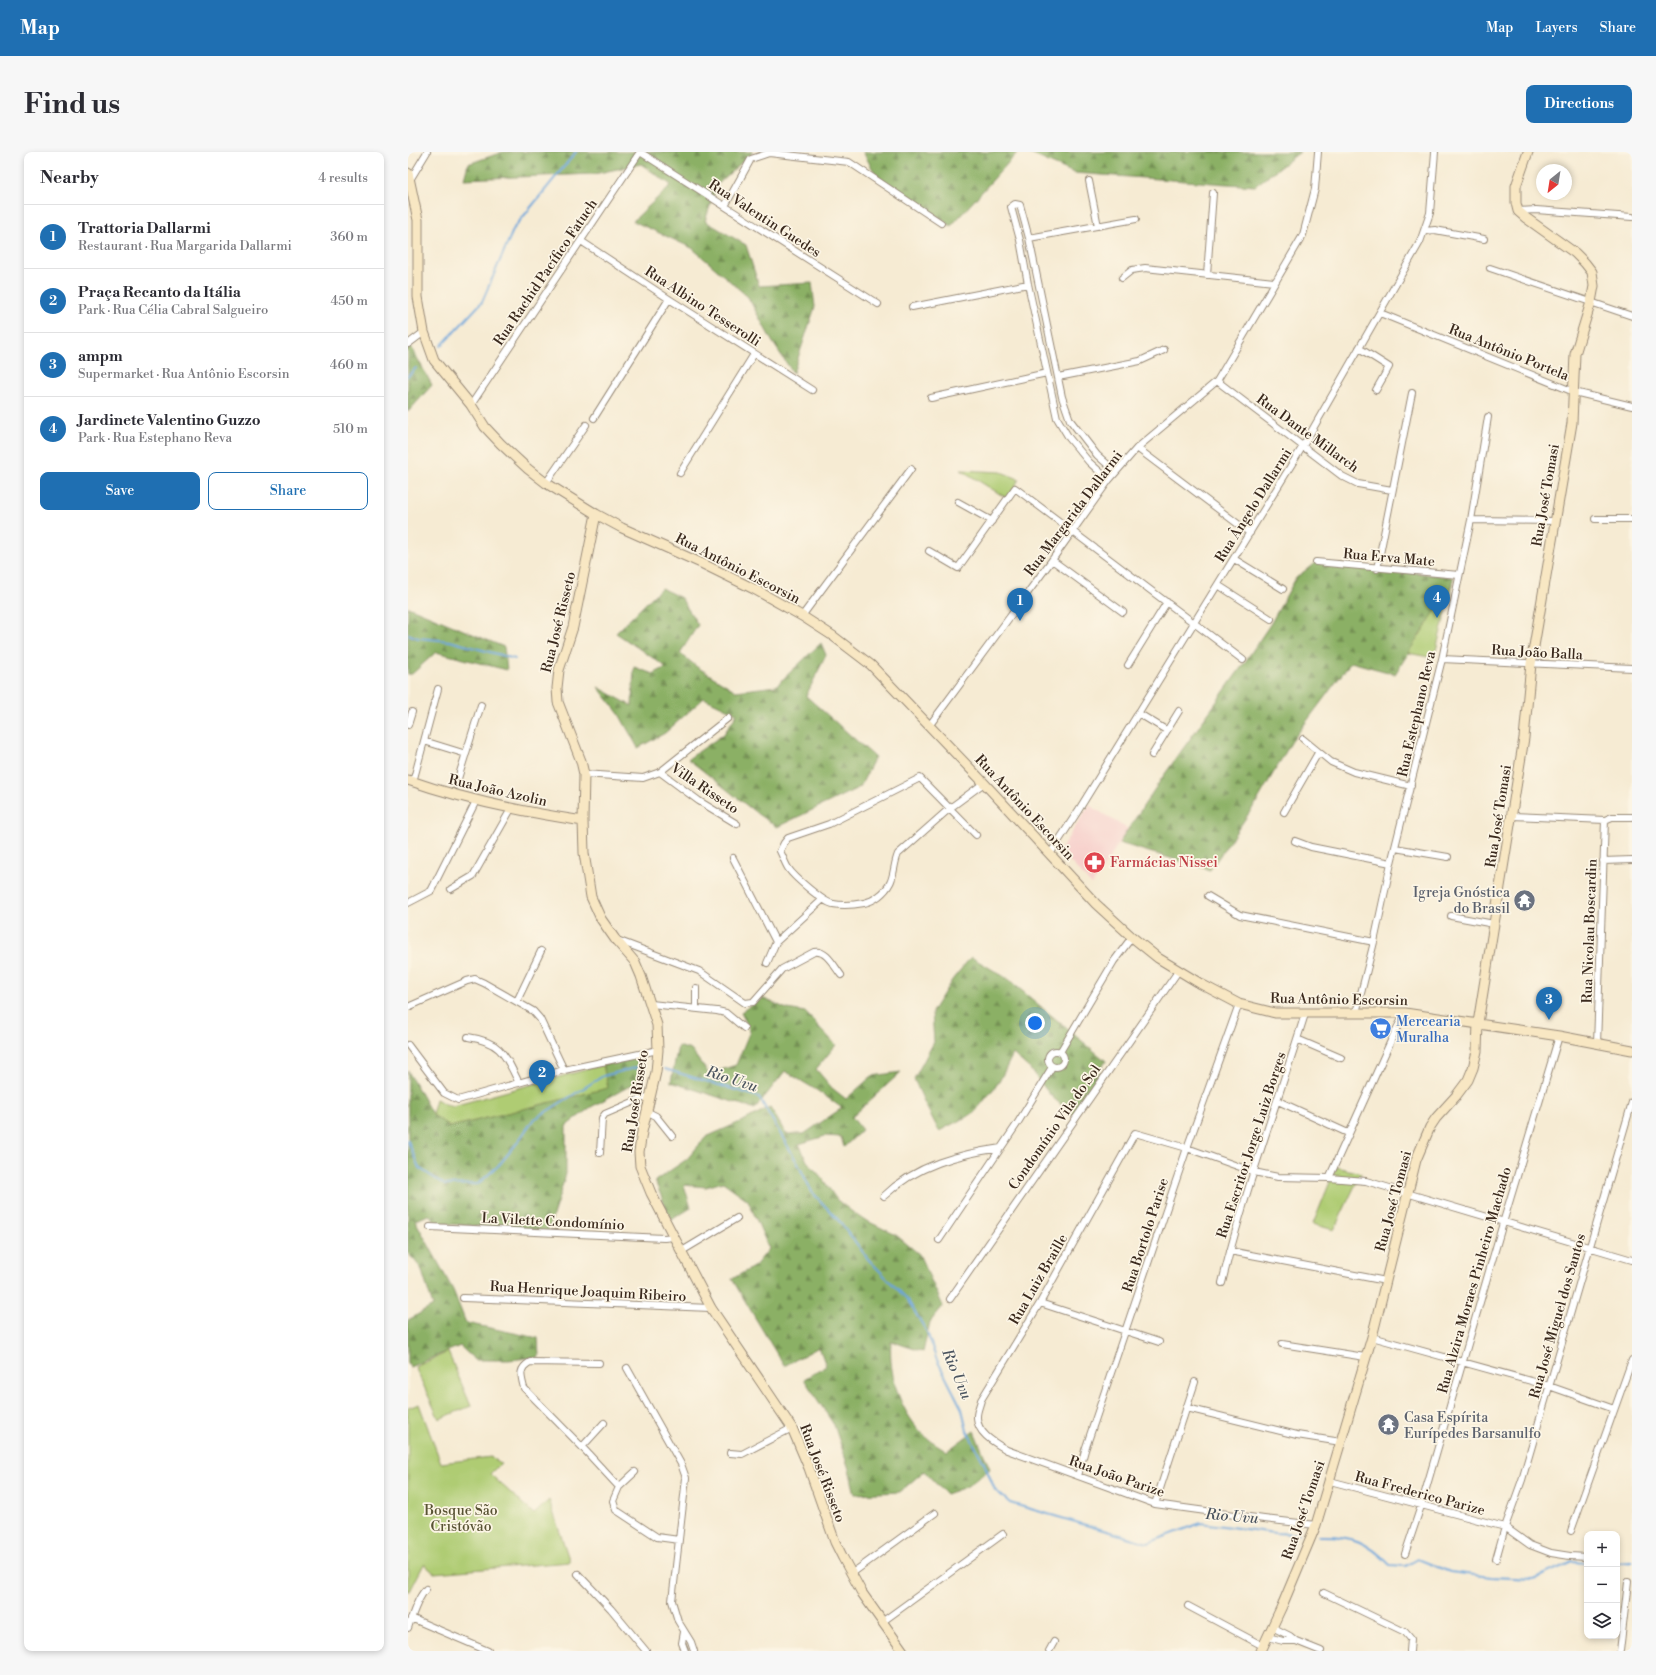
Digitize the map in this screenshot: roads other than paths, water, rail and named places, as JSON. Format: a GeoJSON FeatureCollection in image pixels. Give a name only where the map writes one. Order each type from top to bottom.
{"type":"FeatureCollection","features":[{"type":"Feature","properties":{"kind":"main road"},"geometry":{"type":"LineString","coordinates":[[1518,210],[1516,203],[1516,186],[1528,152]]}},
{"type":"Feature","properties":{"kind":"main road","name":"Rua Antônio Escorsin"},"geometry":{"type":"LineString","coordinates":[[409,176],[418,220],[418,297],[424,332],[434,360],[471,405],[485,427],[500,444],[546,483],[596,514],[622,528],[754,588],[833,636],[871,665],[984,783],[1096,904],[1132,937],[1158,958],[1201,984],[1239,1004],[1275,1013],[1405,1013],[1559,1036],[1632,1050]]}},
{"type":"Feature","properties":{"kind":"main road","name":"Rua José Tomasi"},"geometry":{"type":"LineString","coordinates":[[1262,1649],[1316,1524],[1330,1482],[1372,1337],[1416,1160],[1430,1127],[1468,1080],[1473,1068],[1477,1051],[1478,1023],[1524,738],[1531,664],[1554,521],[1572,423],[1575,354],[1592,302],[1594,286],[1592,272],[1586,263],[1575,253],[1526,218],[1518,210]]}},
{"type":"Feature","properties":{"kind":"main road","name":"Rua José Risseto"},"geometry":{"type":"LineString","coordinates":[[596,514],[573,627],[559,670],[557,688],[558,702],[584,774],[582,821],[584,853],[591,898],[601,919],[615,940],[635,962],[651,1004],[656,1025],[658,1050],[656,1072],[646,1111],[639,1152],[640,1166],[651,1193],[711,1308],[792,1428],[809,1468],[835,1542],[851,1574],[862,1593],[903,1651]]}},
{"type":"Feature","properties":{"kind":"main road","name":"Rua João Azolin"},"geometry":{"type":"LineString","coordinates":[[410,781],[476,801],[511,809],[582,821]]}},
{"type":"Feature","properties":{"kind":"street"},"geometry":{"type":"LineString","coordinates":[[409,176],[427,152]]}},
{"type":"Feature","properties":{"kind":"street","name":"Rua Valentin Guedes"},"geometry":{"type":"LineString","coordinates":[[640,152],[878,304]]}},
{"type":"Feature","properties":{"kind":"street","name":"Rua Rachid Pacífico Fatuch"},"geometry":{"type":"LineString","coordinates":[[471,405],[640,152]]}},
{"type":"Feature","properties":{"kind":"street","name":"Rua Margarida Dallarmi"},"geometry":{"type":"LineString","coordinates":[[929,726],[1052,560],[1109,480],[1137,448],[1217,381],[1303,235],[1315,189],[1318,152]]}},
{"type":"Feature","properties":{"kind":"street","name":"Rua Ângelo Dallarmi"},"geometry":{"type":"LineString","coordinates":[[1050,854],[1195,623],[1303,446],[1425,231],[1430,213],[1435,152]]}},
{"type":"Feature","properties":{"kind":"street"},"geometry":{"type":"LineString","coordinates":[[725,206],[751,159],[769,153],[850,162],[941,223]]}},
{"type":"Feature","properties":{"kind":"street"},"geometry":{"type":"LineString","coordinates":[[1089,181],[1098,226]]}},
{"type":"Feature","properties":{"kind":"street"},"geometry":{"type":"LineString","coordinates":[[1207,275],[1213,193]]}},
{"type":"Feature","properties":{"kind":"street"},"geometry":{"type":"LineString","coordinates":[[1109,480],[1078,449],[1069,438],[1057,418],[1046,374],[1039,332],[1012,207],[1015,204],[1020,205],[1029,238],[1062,397],[1070,420],[1097,455],[1116,472]]}},
{"type":"Feature","properties":{"kind":"street"},"geometry":{"type":"LineString","coordinates":[[1518,210],[1632,217]]}},
{"type":"Feature","properties":{"kind":"street"},"geometry":{"type":"LineString","coordinates":[[1029,238],[1136,219]]}},
{"type":"Feature","properties":{"kind":"street"},"geometry":{"type":"LineString","coordinates":[[1425,231],[1435,230],[1484,239]]}},
{"type":"Feature","properties":{"kind":"street","name":"Rua Albino Tesserolli"},"geometry":{"type":"LineString","coordinates":[[581,241],[812,390]]}},
{"type":"Feature","properties":{"kind":"street"},"geometry":{"type":"LineString","coordinates":[[1122,278],[1132,270],[1145,268],[1274,282]]}},
{"type":"Feature","properties":{"kind":"street"},"geometry":{"type":"LineString","coordinates":[[1490,268],[1632,316]]}},
{"type":"Feature","properties":{"kind":"street"},"geometry":{"type":"LineString","coordinates":[[912,307],[1028,284]]}},
{"type":"Feature","properties":{"kind":"street"},"geometry":{"type":"LineString","coordinates":[[594,418],[669,299]]}},
{"type":"Feature","properties":{"kind":"street","name":"Rua Antônio Portela"},"geometry":{"type":"LineString","coordinates":[[1380,312],[1574,392],[1632,406]]}},
{"type":"Feature","properties":{"kind":"street"},"geometry":{"type":"LineString","coordinates":[[1039,332],[1048,330]]}},
{"type":"Feature","properties":{"kind":"street"},"geometry":{"type":"LineString","coordinates":[[408,344],[424,332]]}},
{"type":"Feature","properties":{"kind":"street"},"geometry":{"type":"LineString","coordinates":[[1359,348],[1389,367],[1376,390]]}},
{"type":"Feature","properties":{"kind":"street"},"geometry":{"type":"LineString","coordinates":[[1058,377],[1140,361],[1164,350]]}},
{"type":"Feature","properties":{"kind":"street"},"geometry":{"type":"LineString","coordinates":[[680,473],[754,354]]}},
{"type":"Feature","properties":{"kind":"street"},"geometry":{"type":"LineString","coordinates":[[931,398],[1046,374]]}},
{"type":"Feature","properties":{"kind":"street","name":"Rua Dante Millarch"},"geometry":{"type":"LineString","coordinates":[[1217,381],[1342,476],[1358,484],[1392,490]]}},
{"type":"Feature","properties":{"kind":"street"},"geometry":{"type":"LineString","coordinates":[[1377,569],[1412,393]]}},
{"type":"Feature","properties":{"kind":"street","name":"Rua Estephano Reva"},"geometry":{"type":"LineString","coordinates":[[1356,1013],[1374,942],[1391,863],[1442,659],[1471,520],[1488,417]]}},
{"type":"Feature","properties":{"kind":"street"},"geometry":{"type":"LineString","coordinates":[[546,483],[586,425]]}},
{"type":"Feature","properties":{"kind":"street"},"geometry":{"type":"LineString","coordinates":[[1078,449],[1086,442]]}},
{"type":"Feature","properties":{"kind":"street"},"geometry":{"type":"LineString","coordinates":[[1137,448],[1250,533]]}},
{"type":"Feature","properties":{"kind":"street"},"geometry":{"type":"LineString","coordinates":[[802,616],[911,469]]}},
{"type":"Feature","properties":{"kind":"street"},"geometry":{"type":"LineString","coordinates":[[929,551],[958,568],[1015,488],[1243,660]]}},
{"type":"Feature","properties":{"kind":"street"},"geometry":{"type":"LineString","coordinates":[[958,502],[992,521]]}},
{"type":"Feature","properties":{"kind":"street"},"geometry":{"type":"LineString","coordinates":[[1595,519],[1632,519]]}},
{"type":"Feature","properties":{"kind":"street"},"geometry":{"type":"LineString","coordinates":[[1471,520],[1554,521]]}},
{"type":"Feature","properties":{"kind":"street"},"geometry":{"type":"LineString","coordinates":[[1234,559],[1283,590]]}},
{"type":"Feature","properties":{"kind":"street"},"geometry":{"type":"LineString","coordinates":[[1052,560],[1123,612]]}},
{"type":"Feature","properties":{"kind":"street","name":"Rua Erva Mate"},"geometry":{"type":"LineString","coordinates":[[1316,562],[1377,569],[1459,575]]}},
{"type":"Feature","properties":{"kind":"street"},"geometry":{"type":"LineString","coordinates":[[1218,585],[1271,619]]}},
{"type":"Feature","properties":{"kind":"street"},"geometry":{"type":"LineString","coordinates":[[1128,665],[1167,602]]}},
{"type":"Feature","properties":{"kind":"street","name":"Rua João Balla"},"geometry":{"type":"LineString","coordinates":[[1442,659],[1632,668]]}},
{"type":"Feature","properties":{"kind":"street"},"geometry":{"type":"LineString","coordinates":[[410,781],[424,742],[438,689]]}},
{"type":"Feature","properties":{"kind":"street"},"geometry":{"type":"LineString","coordinates":[[456,785],[481,705]]}},
{"type":"Feature","properties":{"kind":"street"},"geometry":{"type":"LineString","coordinates":[[1152,755],[1179,711]]}},
{"type":"Feature","properties":{"kind":"street"},"geometry":{"type":"LineString","coordinates":[[408,725],[412,712]]}},
{"type":"Feature","properties":{"kind":"street"},"geometry":{"type":"LineString","coordinates":[[1138,714],[1166,730]]}},
{"type":"Feature","properties":{"kind":"street","name":"Villa Risseto"},"geometry":{"type":"LineString","coordinates":[[584,774],[644,778],[660,772],[728,718]]}},
{"type":"Feature","properties":{"kind":"street"},"geometry":{"type":"LineString","coordinates":[[1303,739],[1331,762],[1354,772],[1411,786]]}},
{"type":"Feature","properties":{"kind":"street"},"geometry":{"type":"LineString","coordinates":[[424,742],[466,754]]}},
{"type":"Feature","properties":{"kind":"street"},"geometry":{"type":"LineString","coordinates":[[1284,812],[1318,752]]}},
{"type":"Feature","properties":{"kind":"street","name":"Villa Risseto"},"geometry":{"type":"LineString","coordinates":[[660,772],[699,801],[737,824]]}},
{"type":"Feature","properties":{"kind":"street"},"geometry":{"type":"LineString","coordinates":[[976,836],[950,808],[920,778],[829,824],[788,838],[784,842],[780,851],[789,869],[822,900],[833,904],[856,905],[869,902],[880,895],[890,883],[894,863],[898,854],[950,808],[984,783]]}},
{"type":"Feature","properties":{"kind":"street"},"geometry":{"type":"LineString","coordinates":[[408,903],[431,891],[476,801]]}},
{"type":"Feature","properties":{"kind":"street"},"geometry":{"type":"LineString","coordinates":[[451,890],[473,876],[511,809]]}},
{"type":"Feature","properties":{"kind":"street"},"geometry":{"type":"LineString","coordinates":[[1512,816],[1605,820],[1612,817],[1632,817]]}},
{"type":"Feature","properties":{"kind":"street","name":"Rua Nicolau Boscardin"},"geometry":{"type":"LineString","coordinates":[[1597,1044],[1605,820]]}},
{"type":"Feature","properties":{"kind":"street"},"geometry":{"type":"LineString","coordinates":[[1295,841],[1311,847],[1391,863]]}},
{"type":"Feature","properties":{"kind":"street"},"geometry":{"type":"LineString","coordinates":[[1395,848],[1448,857]]}},
{"type":"Feature","properties":{"kind":"street"},"geometry":{"type":"LineString","coordinates":[[733,858],[776,942]]}},
{"type":"Feature","properties":{"kind":"street"},"geometry":{"type":"LineString","coordinates":[[1603,861],[1632,860]]}},
{"type":"Feature","properties":{"kind":"street"},"geometry":{"type":"LineString","coordinates":[[1208,896],[1240,915],[1374,942]]}},
{"type":"Feature","properties":{"kind":"street"},"geometry":{"type":"LineString","coordinates":[[767,963],[776,942],[822,900]]}},
{"type":"Feature","properties":{"kind":"street"},"geometry":{"type":"LineString","coordinates":[[1451,916],[1494,924]]}},
{"type":"Feature","properties":{"kind":"street"},"geometry":{"type":"LineString","coordinates":[[1060,1052],[1114,960],[1132,937]]}},
{"type":"Feature","properties":{"kind":"street"},"geometry":{"type":"LineString","coordinates":[[615,940],[699,971],[745,1003],[753,1002],[782,969],[814,952],[823,952],[841,975]]}},
{"type":"Feature","properties":{"kind":"street"},"geometry":{"type":"LineString","coordinates":[[517,1001],[541,951]]}},
{"type":"Feature","properties":{"kind":"street","name":"Condomínio Vila do Sol"},"geometry":{"type":"LineString","coordinates":[[950,1299],[1179,970]]}},
{"type":"Feature","properties":{"kind":"street"},"geometry":{"type":"LineString","coordinates":[[408,1007],[437,993],[475,980],[484,982],[517,1001],[532,1011],[540,1019],[564,1070]]}},
{"type":"Feature","properties":{"kind":"street"},"geometry":{"type":"LineString","coordinates":[[696,988],[696,1008]]}},
{"type":"Feature","properties":{"kind":"street"},"geometry":{"type":"LineString","coordinates":[[651,1004],[696,1008],[726,1013],[744,1028]]}},
{"type":"Feature","properties":{"kind":"street","name":"Rua Bortolo Parise"},"geometry":{"type":"LineString","coordinates":[[1078,1476],[1085,1450],[1187,1148],[1239,1004]]}},
{"type":"Feature","properties":{"kind":"street"},"geometry":{"type":"LineString","coordinates":[[1329,1178],[1348,1133],[1405,1013]]}},
{"type":"Feature","properties":{"kind":"street","name":"Rua Escritor Jorge Luiz Borges"},"geometry":{"type":"LineString","coordinates":[[1222,1283],[1254,1172],[1305,1014]]}},
{"type":"Feature","properties":{"kind":"street","name":"Rua Alzira Moraes Pinheiro Machado"},"geometry":{"type":"LineString","coordinates":[[1405,1554],[1421,1506],[1559,1036]]}},
{"type":"Feature","properties":{"kind":"street"},"geometry":{"type":"LineString","coordinates":[[468,1037],[480,1039],[498,1048],[504,1053],[520,1083]]}},
{"type":"Feature","properties":{"kind":"street"},"geometry":{"type":"LineString","coordinates":[[1297,1039],[1341,1058]]}},
{"type":"Feature","properties":{"kind":"street"},"geometry":{"type":"LineString","coordinates":[[408,1045],[444,1093],[458,1100],[564,1070],[658,1050]]}},
{"type":"Feature","properties":{"kind":"street"},"geometry":{"type":"LineString","coordinates":[[1055,1051],[1060,1052],[1064,1055],[1065,1060],[1058,1068],[1052,1067],[1048,1058],[1050,1053],[1055,1051]]}},
{"type":"Feature","properties":{"kind":"street"},"geometry":{"type":"LineString","coordinates":[[939,1240],[1001,1148],[1052,1067]]}},
{"type":"Feature","properties":{"kind":"street"},"geometry":{"type":"LineString","coordinates":[[600,1153],[602,1118],[605,1114],[650,1096]]}},
{"type":"Feature","properties":{"kind":"street"},"geometry":{"type":"LineString","coordinates":[[1278,1101],[1348,1133]]}},
{"type":"Feature","properties":{"kind":"street","name":"Rua José Miguel dos Santos"},"geometry":{"type":"LineString","coordinates":[[1496,1559],[1505,1527],[1522,1480],[1632,1104]]}},
{"type":"Feature","properties":{"kind":"street"},"geometry":{"type":"LineString","coordinates":[[646,1111],[656,1116],[672,1136]]}},
{"type":"Feature","properties":{"kind":"street","name":"Rua Luiz Braille"},"geometry":{"type":"LineString","coordinates":[[988,1438],[979,1425],[976,1416],[981,1400],[1040,1303],[1135,1133],[1187,1148]]}},
{"type":"Feature","properties":{"kind":"street"},"geometry":{"type":"LineString","coordinates":[[884,1196],[915,1172],[971,1152],[1001,1148]]}},
{"type":"Feature","properties":{"kind":"street"},"geometry":{"type":"LineString","coordinates":[[1187,1148],[1254,1172],[1278,1177],[1329,1178],[1366,1181],[1503,1223],[1632,1260]]}},
{"type":"Feature","properties":{"kind":"street"},"geometry":{"type":"LineString","coordinates":[[682,1251],[737,1218]]}},
{"type":"Feature","properties":{"kind":"street","name":"La Vilette Condomínio"},"geometry":{"type":"LineString","coordinates":[[430,1227],[664,1238],[674,1237]]}},
{"type":"Feature","properties":{"kind":"street"},"geometry":{"type":"LineString","coordinates":[[1230,1251],[1386,1281]]}},
{"type":"Feature","properties":{"kind":"street","name":"Rua Henrique Joaquim Ribeiro"},"geometry":{"type":"LineString","coordinates":[[463,1298],[711,1308]]}},
{"type":"Feature","properties":{"kind":"street"},"geometry":{"type":"LineString","coordinates":[[1040,1303],[1159,1342]]}},
{"type":"Feature","properties":{"kind":"street"},"geometry":{"type":"LineString","coordinates":[[1372,1337],[1549,1386],[1614,1409]]}},
{"type":"Feature","properties":{"kind":"street"},"geometry":{"type":"LineString","coordinates":[[1282,1344],[1365,1357]]}},
{"type":"Feature","properties":{"kind":"street"},"geometry":{"type":"LineString","coordinates":[[1571,1531],[1632,1360]]}},
{"type":"Feature","properties":{"kind":"street"},"geometry":{"type":"LineString","coordinates":[[599,1364],[530,1362],[524,1365],[521,1371],[521,1378],[524,1388],[582,1446],[619,1487]]}},
{"type":"Feature","properties":{"kind":"street"},"geometry":{"type":"LineString","coordinates":[[628,1368],[681,1464],[686,1478],[672,1601],[678,1621],[691,1642],[694,1651]]}},
{"type":"Feature","properties":{"kind":"street"},"geometry":{"type":"LineString","coordinates":[[1155,1504],[1195,1382]]}},
{"type":"Feature","properties":{"kind":"street"},"geometry":{"type":"LineString","coordinates":[[1187,1408],[1297,1435],[1341,1442]]}},
{"type":"Feature","properties":{"kind":"street"},"geometry":{"type":"LineString","coordinates":[[582,1446],[604,1423]]}},
{"type":"Feature","properties":{"kind":"street"},"geometry":{"type":"LineString","coordinates":[[730,1453],[742,1454],[792,1428]]}},
{"type":"Feature","properties":{"kind":"street","name":"Rua João Parize"},"geometry":{"type":"LineString","coordinates":[[988,1438],[1007,1450],[1155,1504],[1264,1519],[1316,1524]]}},
{"type":"Feature","properties":{"kind":"street"},"geometry":{"type":"LineString","coordinates":[[634,1472],[619,1487],[613,1500],[616,1510],[657,1537],[679,1540]]}},
{"type":"Feature","properties":{"kind":"street","name":"Rua Frederico Parize"},"geometry":{"type":"LineString","coordinates":[[1330,1482],[1505,1527]]}},
{"type":"Feature","properties":{"kind":"street"},"geometry":{"type":"LineString","coordinates":[[851,1574],[934,1513]]}},
{"type":"Feature","properties":{"kind":"street"},"geometry":{"type":"LineString","coordinates":[[1505,1527],[1530,1545],[1551,1553],[1570,1556],[1584,1556]]}},
{"type":"Feature","properties":{"kind":"street"},"geometry":{"type":"LineString","coordinates":[[882,1622],[1003,1534]]}},
{"type":"Feature","properties":{"kind":"street"},"geometry":{"type":"LineString","coordinates":[[578,1574],[611,1609],[646,1651]]}},
{"type":"Feature","properties":{"kind":"street"},"geometry":{"type":"LineString","coordinates":[[1620,1651],[1628,1582]]}},
{"type":"Feature","properties":{"kind":"street"},"geometry":{"type":"LineString","coordinates":[[408,1628],[411,1618],[426,1589]]}},
{"type":"Feature","properties":{"kind":"street"},"geometry":{"type":"LineString","coordinates":[[1324,1593],[1405,1632],[1411,1639],[1410,1651]]}},
{"type":"Feature","properties":{"kind":"street"},"geometry":{"type":"LineString","coordinates":[[1188,1606],[1262,1649]]}},
{"type":"Feature","properties":{"kind":"street"},"geometry":{"type":"LineString","coordinates":[[411,1618],[488,1651]]}},
{"type":"Feature","properties":{"kind":"street"},"geometry":{"type":"LineString","coordinates":[[1272,1627],[1290,1636],[1296,1641],[1321,1651]]}},
{"type":"Feature","properties":{"kind":"street"},"geometry":{"type":"LineString","coordinates":[[684,1632],[682,1643],[685,1651]]}},
{"type":"Feature","properties":{"kind":"street"},"geometry":{"type":"LineString","coordinates":[[1268,1637],[1283,1641],[1296,1641]]}},
{"type":"Feature","properties":{"kind":"street"},"geometry":{"type":"LineString","coordinates":[[1049,1651],[1054,1642]]}},
{"type":"Feature","properties":{"kind":"waterway"},"geometry":{"type":"LineString","coordinates":[[441,346],[482,302],[514,228],[576,152]]}},
{"type":"Feature","properties":{"kind":"waterway"},"geometry":{"type":"LineString","coordinates":[[408,376],[416,368]]}},
{"type":"Feature","properties":{"kind":"waterway"},"geometry":{"type":"LineString","coordinates":[[408,634],[418,638],[450,641],[515,659]]}},
{"type":"Feature","properties":{"kind":"waterway","name":"Rio Uvu"},"geometry":{"type":"LineString","coordinates":[[408,1141],[419,1168],[445,1185],[478,1184],[499,1165],[533,1120],[603,1076],[642,1066]]}},
{"type":"Feature","properties":{"kind":"waterway","name":"Rio Uvu"},"geometry":{"type":"LineString","coordinates":[[665,1069],[759,1097],[797,1162],[812,1192],[841,1223],[868,1259],[907,1299],[927,1332],[936,1358],[962,1409],[967,1431],[984,1463],[995,1490],[1010,1503],[1148,1543],[1201,1523],[1275,1533],[1299,1534]]}},
{"type":"Feature","properties":{"kind":"waterway","name":"Rio Uvu"},"geometry":{"type":"LineString","coordinates":[[1319,1536],[1341,1537],[1367,1545],[1390,1565],[1406,1566],[1418,1559],[1450,1572],[1491,1577],[1534,1579],[1572,1562],[1584,1563]]}},
{"type":"Feature","properties":{"kind":"waterway","name":"Rio Uvu"},"geometry":{"type":"LineString","coordinates":[[1620,1563],[1632,1562]]}},
{"type":"Feature","properties":{"kind":"place","name":"Jardinete Valentino Guzzo"},"geometry":{"type":"Point","coordinates":[1437,618]}},
{"type":"Feature","properties":{"kind":"place","name":"Trattoria Dallarmi"},"geometry":{"type":"Point","coordinates":[1020,621]}},
{"type":"Feature","properties":{"kind":"place","name":"Farmácias Nissei"},"geometry":{"type":"Point","coordinates":[1094,862]}},
{"type":"Feature","properties":{"kind":"place","name":"Igreja Gnóstica do Brasil"},"geometry":{"type":"Point","coordinates":[1525,900]}},
{"type":"Feature","properties":{"kind":"place","name":"ampm"},"geometry":{"type":"Point","coordinates":[1549,1020]}},
{"type":"Feature","properties":{"kind":"place","name":"Mercearia Muralha"},"geometry":{"type":"Point","coordinates":[1381,1029]}},
{"type":"Feature","properties":{"kind":"place","name":"Praça Recanto da Itália"},"geometry":{"type":"Point","coordinates":[542,1093]}},
{"type":"Feature","properties":{"kind":"place","name":"Casa Espírita Eurípedes Barsanulfo"},"geometry":{"type":"Point","coordinates":[1388,1425]}},
{"type":"Feature","properties":{"kind":"park label","name":"Bosque São Cristóvão"},"geometry":{"type":"Point","coordinates":[461,1518]}}]}
